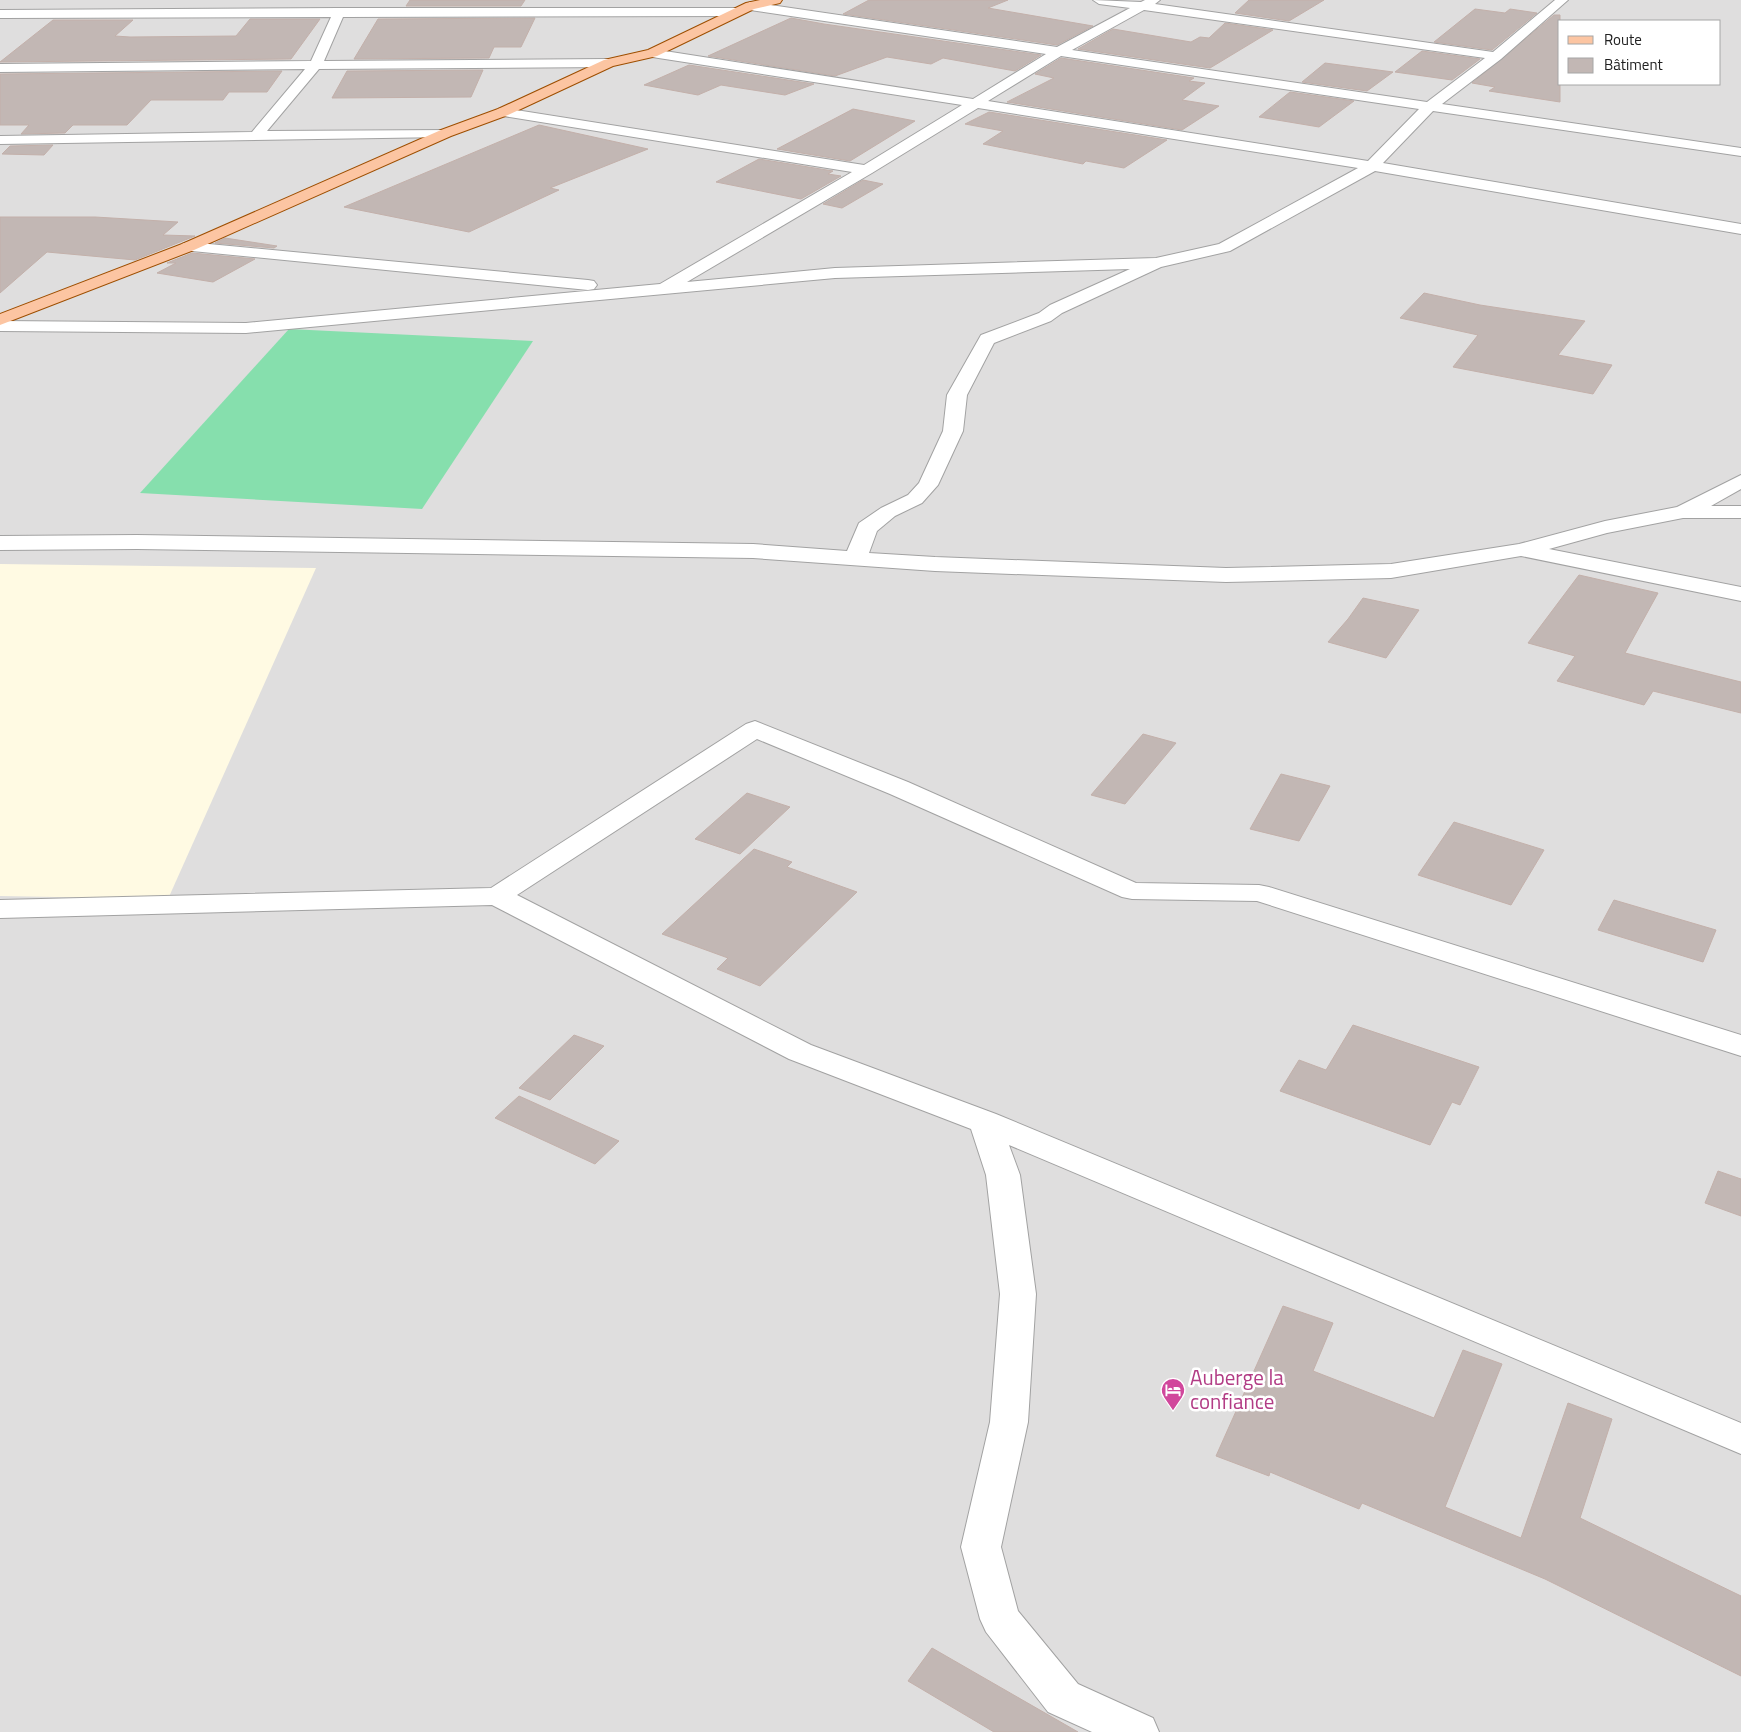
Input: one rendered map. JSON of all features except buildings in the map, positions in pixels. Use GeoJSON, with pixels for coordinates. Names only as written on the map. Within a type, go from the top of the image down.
{"type":"FeatureCollection","features":[{"type":"Feature","properties":{"kind":"main road"},"geometry":{"type":"LineString","coordinates":[[0,320],[188,247],[446,133],[502,112],[610,62],[652,54],[744,9],[776,0]]}},
{"type":"Feature","properties":{"kind":"street"},"geometry":{"type":"LineString","coordinates":[[1099,0],[1148,3],[1496,56]]}},
{"type":"Feature","properties":{"kind":"street"},"geometry":{"type":"LineString","coordinates":[[0,326],[246,328],[607,296],[663,288],[835,274],[1156,263],[1224,248],[1370,168],[1429,107],[1496,56],[1562,0]]}},
{"type":"Feature","properties":{"kind":"street"},"geometry":{"type":"LineString","coordinates":[[188,247],[599,286],[663,288],[867,170],[1058,52],[1148,3]]}},
{"type":"Feature","properties":{"kind":"street"},"geometry":{"type":"LineString","coordinates":[[0,14],[744,9],[1058,52],[1741,152]]}},
{"type":"Feature","properties":{"kind":"street"},"geometry":{"type":"LineString","coordinates":[[255,137],[316,65],[339,12]]}},
{"type":"Feature","properties":{"kind":"street"},"geometry":{"type":"LineString","coordinates":[[652,54],[1278,150],[1370,168],[1741,229]]}},
{"type":"Feature","properties":{"kind":"street"},"geometry":{"type":"LineString","coordinates":[[0,68],[610,62]]}},
{"type":"Feature","properties":{"kind":"street"},"geometry":{"type":"LineString","coordinates":[[502,112],[867,170]]}},
{"type":"Feature","properties":{"kind":"street"},"geometry":{"type":"LineString","coordinates":[[0,140],[446,133]]}},
{"type":"Feature","properties":{"kind":"street"},"geometry":{"type":"LineString","coordinates":[[852,558],[859,552],[867,528],[888,512],[915,499],[928,485],[952,431],[957,395],[987,339],[1045,317],[1056,309],[1156,263]]}},
{"type":"Feature","properties":{"kind":"street"},"geometry":{"type":"LineString","coordinates":[[1683,512],[1741,481]]}},
{"type":"Feature","properties":{"kind":"street"},"geometry":{"type":"LineString","coordinates":[[0,543],[137,542],[744,551],[935,564],[1226,575],[1391,571],[1520,550],[1604,527],[1683,512],[1741,512]]}},
{"type":"Feature","properties":{"kind":"street"},"geometry":{"type":"LineString","coordinates":[[1520,550],[1741,594]]}},
{"type":"Feature","properties":{"kind":"street"},"geometry":{"type":"LineString","coordinates":[[498,896],[755,729],[899,788],[1132,891],[1259,893],[1741,1046]]}},
{"type":"Feature","properties":{"kind":"street"},"geometry":{"type":"LineString","coordinates":[[0,909],[498,896],[800,1052],[985,1122],[1741,1439]]}},
{"type":"Feature","properties":{"kind":"street"},"geometry":{"type":"LineString","coordinates":[[985,1122],[1003,1176],[1018,1294],[1009,1422],[981,1548],[1000,1619],[1063,1698],[1138,1732]]}},
{"type":"Feature","properties":{"kind":"shaded area"},"geometry":{"type":"Polygon","coordinates":[[[0,0],[1741,0],[1741,1732],[0,1732],[0,0]]]}},
{"type":"Feature","properties":{"kind":"shaded area"},"geometry":{"type":"Polygon","coordinates":[[[0,564],[316,568],[168,899],[0,896],[0,564]]]}},
{"type":"Feature","properties":{"kind":"green space"},"geometry":{"type":"Polygon","coordinates":[[[289,329],[533,341],[422,509],[140,493],[289,329]]]}},
{"type":"Feature","properties":{"kind":"place","name":"Auberge la confiance"},"geometry":{"type":"Point","coordinates":[1173,1411]}}]}
